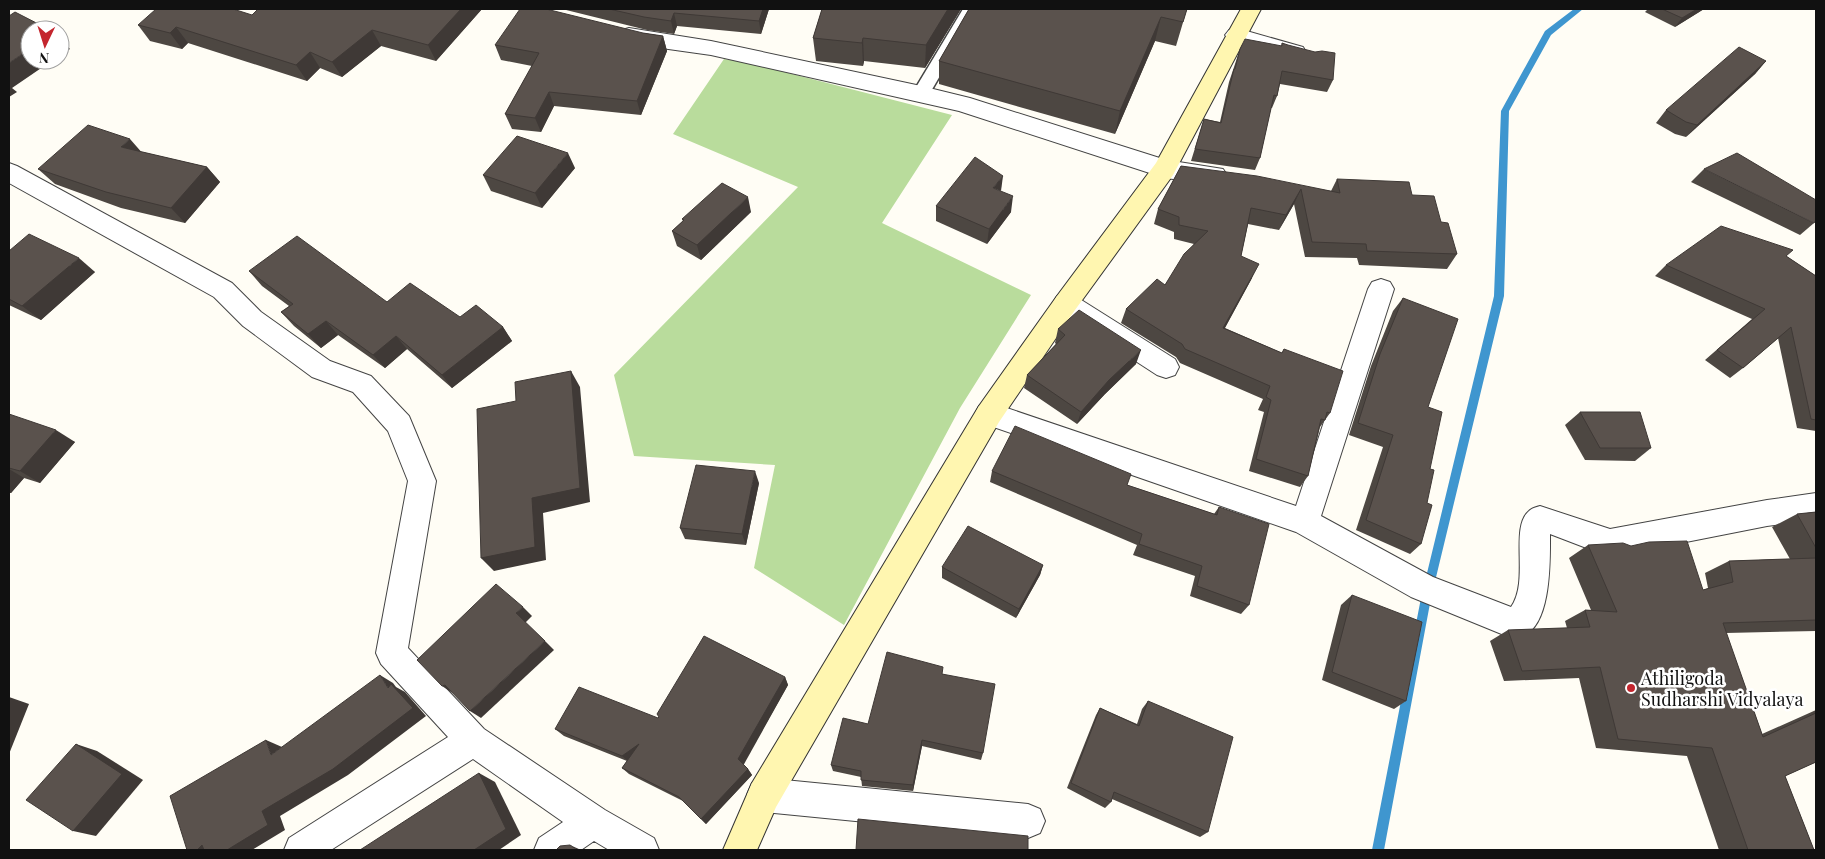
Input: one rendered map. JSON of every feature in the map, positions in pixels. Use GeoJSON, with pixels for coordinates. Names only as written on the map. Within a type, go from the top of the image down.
{"type":"FeatureCollection","features":[{"type":"Feature","properties":{"kind":"street"},"geometry":{"type":"LineString","coordinates":[[740,850],[764,795],[989,414],[1066,303],[1165,169],[1251,9]]}},
{"type":"Feature","properties":{"kind":"street"},"geometry":{"type":"LineString","coordinates":[[610,30],[646,39],[711,48],[921,94],[962,104],[1165,169],[1240,179]]}},
{"type":"Feature","properties":{"kind":"street"},"geometry":{"type":"LineString","coordinates":[[1236,35],[1310,56]]}},
{"type":"Feature","properties":{"kind":"street"},"geometry":{"type":"LineString","coordinates":[[9,172],[223,290],[252,319],[321,368],[362,384],[399,424],[422,481],[392,653],[473,740],[593,822],[642,850]]}},
{"type":"Feature","properties":{"kind":"street"},"geometry":{"type":"LineString","coordinates":[[1305,522],[1381,289]]}},
{"type":"Feature","properties":{"kind":"street"},"geometry":{"type":"LineString","coordinates":[[1066,303],[1166,367]]}},
{"type":"Feature","properties":{"kind":"street"},"geometry":{"type":"LineString","coordinates":[[989,414],[1305,522],[1422,587],[1504,620],[1518,623],[1526,615],[1533,598],[1535,526],[1540,519],[1610,542],[1767,513],[1816,506]]}},
{"type":"Feature","properties":{"kind":"street"},"geometry":{"type":"LineString","coordinates":[[301,850],[473,740]]}},
{"type":"Feature","properties":{"kind":"street"},"geometry":{"type":"LineString","coordinates":[[764,795],[1028,821]]}},
{"type":"Feature","properties":{"kind":"street"},"geometry":{"type":"LineString","coordinates":[[551,850],[593,822]]}},
{"type":"Feature","properties":{"kind":"lane"},"geometry":{"type":"LineString","coordinates":[[921,94],[971,9]]}},
{"type":"Feature","properties":{"kind":"green space"},"geometry":{"type":"Polygon","coordinates":[[[724,59],[749,63],[952,115],[882,223],[1031,295],[960,408],[844,625],[754,568],[775,465],[634,456],[614,375],[798,187],[673,134],[724,59]]]}},
{"type":"Feature","properties":{"kind":"building"},"geometry":{"type":"Polygon","coordinates":[[[156,9],[233,9],[252,15],[258,9],[461,9],[428,45],[372,30],[332,62],[310,52],[296,65],[176,27],[170,33],[138,25],[156,9]]]}},
{"type":"Feature","properties":{"kind":"building"},"geometry":{"type":"Polygon","coordinates":[[[520,9],[546,9],[643,33],[663,36],[637,101],[549,92],[535,118],[505,114],[539,53],[495,45],[520,9]]]}},
{"type":"Feature","properties":{"kind":"building"},"geometry":{"type":"Polygon","coordinates":[[[609,9],[763,9],[759,21],[674,13],[671,21],[609,9]]]}},
{"type":"Feature","properties":{"kind":"building"},"geometry":{"type":"Polygon","coordinates":[[[822,9],[948,9],[926,45],[863,38],[862,43],[813,38],[822,9]]]}},
{"type":"Feature","properties":{"kind":"building"},"geometry":{"type":"Polygon","coordinates":[[[969,9],[1187,9],[1183,22],[1161,17],[1120,111],[939,61],[969,9]]]}},
{"type":"Feature","properties":{"kind":"building"},"geometry":{"type":"Polygon","coordinates":[[[1662,9],[1697,9],[1682,18],[1662,9]]]}},
{"type":"Feature","properties":{"kind":"building"},"geometry":{"type":"Polygon","coordinates":[[[15,12],[31,20],[20,20],[20,56],[9,63],[9,16],[15,12]]]}},
{"type":"Feature","properties":{"kind":"building"},"geometry":{"type":"Polygon","coordinates":[[[1245,39],[1282,46],[1282,43],[1315,52],[1335,53],[1333,80],[1282,71],[1277,96],[1274,95],[1260,158],[1195,149],[1204,119],[1221,123],[1234,69],[1245,39]]]}},
{"type":"Feature","properties":{"kind":"building"},"geometry":{"type":"Polygon","coordinates":[[[1739,47],[1766,61],[1697,125],[1686,122],[1666,110],[1739,47]]]}},
{"type":"Feature","properties":{"kind":"building"},"geometry":{"type":"Polygon","coordinates":[[[88,125],[130,139],[121,147],[207,167],[171,208],[106,192],[38,169],[88,125]]]}},
{"type":"Feature","properties":{"kind":"building"},"geometry":{"type":"Polygon","coordinates":[[[517,136],[568,153],[535,193],[483,175],[517,136]]]}},
{"type":"Feature","properties":{"kind":"building"},"geometry":{"type":"Polygon","coordinates":[[[1737,153],[1816,200],[1816,220],[1814,223],[1704,169],[1737,153]]]}},
{"type":"Feature","properties":{"kind":"building"},"geometry":{"type":"Polygon","coordinates":[[[975,157],[1003,176],[993,188],[1013,196],[989,229],[936,206],[975,157]]]}},
{"type":"Feature","properties":{"kind":"building"},"geometry":{"type":"Polygon","coordinates":[[[1181,166],[1257,176],[1340,193],[1337,179],[1409,182],[1412,195],[1434,196],[1441,222],[1448,223],[1457,254],[1367,251],[1366,244],[1312,242],[1301,189],[1286,215],[1251,208],[1241,256],[1259,264],[1223,328],[1282,353],[1284,349],[1343,371],[1330,413],[1327,412],[1325,420],[1321,419],[1308,476],[1256,459],[1271,400],[1266,397],[1270,386],[1185,349],[1182,344],[1126,309],[1157,279],[1165,285],[1184,254],[1208,231],[1179,225],[1179,217],[1158,209],[1181,166]]]}},
{"type":"Feature","properties":{"kind":"building"},"geometry":{"type":"Polygon","coordinates":[[[722,183],[748,197],[697,245],[672,231],[684,220],[682,219],[722,183]]]}},
{"type":"Feature","properties":{"kind":"building"},"geometry":{"type":"Polygon","coordinates":[[[1721,226],[1793,250],[1786,256],[1816,276],[1816,420],[1811,419],[1791,327],[1743,368],[1717,350],[1765,309],[1666,265],[1721,226]]]}},
{"type":"Feature","properties":{"kind":"building"},"geometry":{"type":"Polygon","coordinates":[[[29,234],[79,258],[22,306],[9,299],[9,251],[29,234]]]}},
{"type":"Feature","properties":{"kind":"building"},"geometry":{"type":"Polygon","coordinates":[[[297,236],[387,302],[410,283],[460,317],[476,305],[503,327],[442,375],[396,336],[373,355],[326,321],[308,334],[281,312],[293,304],[249,271],[297,236]]]}},
{"type":"Feature","properties":{"kind":"building"},"geometry":{"type":"Polygon","coordinates":[[[1403,298],[1458,319],[1428,407],[1442,412],[1430,469],[1434,470],[1427,503],[1432,505],[1421,544],[1366,520],[1393,435],[1358,423],[1380,354],[1403,298]]]}},
{"type":"Feature","properties":{"kind":"building"},"geometry":{"type":"Polygon","coordinates":[[[1079,310],[1141,350],[1109,380],[1081,412],[1027,375],[1065,335],[1058,329],[1079,310]]]}},
{"type":"Feature","properties":{"kind":"building"},"geometry":{"type":"Polygon","coordinates":[[[571,371],[580,488],[532,498],[535,547],[481,558],[477,409],[516,401],[515,382],[571,371]]]}},
{"type":"Feature","properties":{"kind":"building"},"geometry":{"type":"Polygon","coordinates":[[[1580,412],[1640,412],[1651,448],[1600,448],[1580,412]]]}},
{"type":"Feature","properties":{"kind":"building"},"geometry":{"type":"Polygon","coordinates":[[[9,414],[56,430],[20,471],[9,468],[9,414]]]}},
{"type":"Feature","properties":{"kind":"building"},"geometry":{"type":"Polygon","coordinates":[[[1015,426],[1131,474],[1127,485],[1217,515],[1219,507],[1269,524],[1249,605],[1197,586],[1202,566],[1139,544],[1142,534],[992,471],[1015,426]]]}},
{"type":"Feature","properties":{"kind":"building"},"geometry":{"type":"Polygon","coordinates":[[[696,465],[755,471],[742,534],[680,528],[696,465]]]}},
{"type":"Feature","properties":{"kind":"building"},"geometry":{"type":"Polygon","coordinates":[[[1816,512],[1816,548],[1797,514],[1816,512]]]}},
{"type":"Feature","properties":{"kind":"building"},"geometry":{"type":"Polygon","coordinates":[[[968,526],[1043,565],[1019,609],[942,567],[968,526]]]}},
{"type":"Feature","properties":{"kind":"building"},"geometry":{"type":"Polygon","coordinates":[[[1687,541],[1703,590],[1733,582],[1729,561],[1816,558],[1816,620],[1723,623],[1763,737],[1816,713],[1816,762],[1785,776],[1814,850],[1748,850],[1712,748],[1618,739],[1600,667],[1522,671],[1508,630],[1590,627],[1585,610],[1617,612],[1588,545],[1623,543],[1631,546],[1649,542],[1687,541]]]}},
{"type":"Feature","properties":{"kind":"building"},"geometry":{"type":"Polygon","coordinates":[[[496,584],[523,607],[516,613],[545,641],[470,711],[417,660],[496,584]]]}},
{"type":"Feature","properties":{"kind":"building"},"geometry":{"type":"Polygon","coordinates":[[[1352,595],[1422,622],[1406,701],[1332,672],[1352,595]]]}},
{"type":"Feature","properties":{"kind":"building"},"geometry":{"type":"Polygon","coordinates":[[[704,636],[785,677],[738,759],[748,769],[701,819],[679,797],[622,768],[639,744],[622,756],[555,729],[579,687],[658,718],[657,714],[704,636]]]}},
{"type":"Feature","properties":{"kind":"building"},"geometry":{"type":"Polygon","coordinates":[[[887,652],[943,667],[942,674],[995,684],[983,753],[922,740],[913,785],[861,780],[861,771],[831,765],[843,718],[868,724],[887,652]]]}},
{"type":"Feature","properties":{"kind":"building"},"geometry":{"type":"Polygon","coordinates":[[[380,675],[388,688],[391,684],[413,708],[333,769],[262,811],[268,825],[227,850],[204,850],[202,845],[197,850],[187,850],[170,796],[266,740],[271,755],[380,675]]]}},
{"type":"Feature","properties":{"kind":"building"},"geometry":{"type":"Polygon","coordinates":[[[1148,701],[1233,737],[1208,832],[1114,792],[1111,802],[1071,783],[1100,708],[1139,726],[1148,701]]]}},
{"type":"Feature","properties":{"kind":"building"},"geometry":{"type":"Polygon","coordinates":[[[76,744],[122,774],[73,831],[26,800],[76,744]]]}},
{"type":"Feature","properties":{"kind":"building"},"geometry":{"type":"Polygon","coordinates":[[[479,773],[506,829],[474,850],[360,850],[479,773]]]}},
{"type":"Feature","properties":{"kind":"building"},"geometry":{"type":"Polygon","coordinates":[[[858,819],[1028,836],[1028,850],[856,850],[858,819]]]}},
{"type":"Feature","properties":{"kind":"building"},"geometry":{"type":"Polygon","coordinates":[[[570,845],[577,850],[556,850],[560,846],[570,845]]]}},
{"type":"Feature","properties":{"kind":"waterway"},"geometry":{"type":"LineString","coordinates":[[1378,850],[1426,598],[1499,296],[1505,111],[1548,33],[1579,9]]}},
{"type":"Feature","properties":{"kind":"place","name":"Athiligoda Sudharshi Vidyalaya"},"geometry":{"type":"Point","coordinates":[1631,688]}}]}
